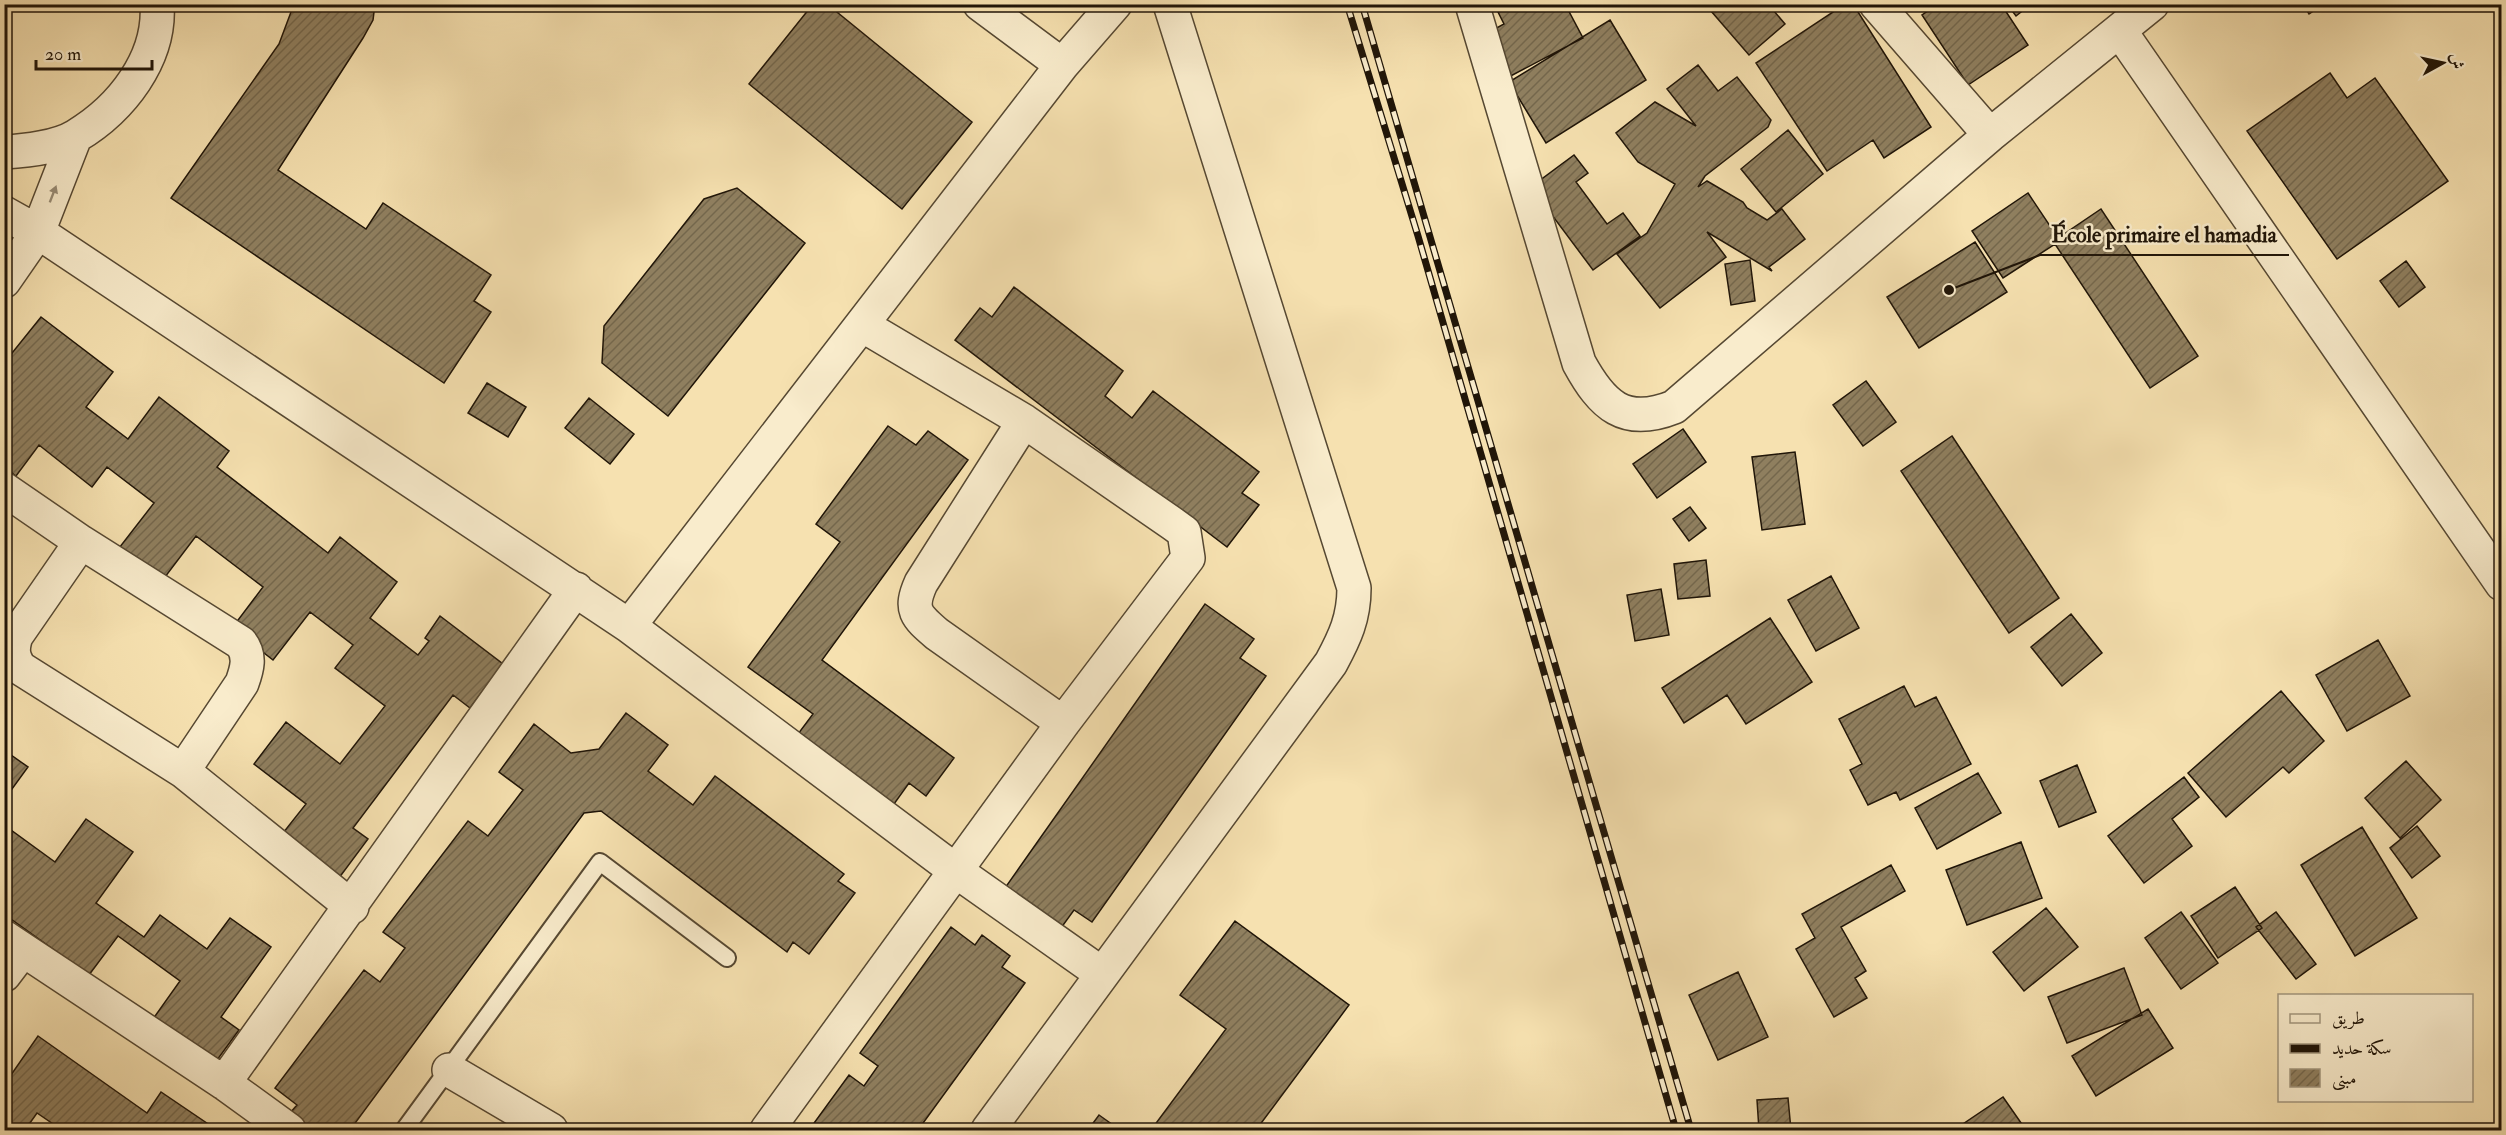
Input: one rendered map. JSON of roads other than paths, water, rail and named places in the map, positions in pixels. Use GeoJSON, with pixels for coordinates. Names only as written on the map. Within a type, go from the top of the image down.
{"type":"FeatureCollection","features":[{"type":"Feature","properties":{"kind":"street"},"geometry":{"type":"LineString","coordinates":[[4,152],[27,151],[75,137],[116,108],[144,66],[158,18],[158,4]]}},
{"type":"Feature","properties":{"kind":"street"},"geometry":{"type":"LineString","coordinates":[[980,4],[1062,65]]}},
{"type":"Feature","properties":{"kind":"street"},"geometry":{"type":"LineString","coordinates":[[629,626],[1062,65],[1115,4]]}},
{"type":"Feature","properties":{"kind":"street"},"geometry":{"type":"LineString","coordinates":[[988,1131],[1331,663],[1346,634],[1354,610],[1354,588],[1170,4]]}},
{"type":"Feature","properties":{"kind":"street"},"geometry":{"type":"LineString","coordinates":[[1472,4],[1579,363],[1592,386],[1607,403],[1626,413],[1650,415],[1674,407],[1990,135],[2152,4]]}},
{"type":"Feature","properties":{"kind":"street"},"geometry":{"type":"LineString","coordinates":[[1876,4],[1990,135]]}},
{"type":"Feature","properties":{"kind":"street"},"geometry":{"type":"LineString","coordinates":[[2120,31],[2502,584]]}},
{"type":"Feature","properties":{"kind":"street"},"geometry":{"type":"LineString","coordinates":[[4,281],[38,232],[75,137]]}},
{"type":"Feature","properties":{"kind":"street"},"geometry":{"type":"LineString","coordinates":[[4,213],[38,232],[576,589],[629,626],[956,871],[1102,974]]}},
{"type":"Feature","properties":{"kind":"street"},"geometry":{"type":"LineString","coordinates":[[767,1131],[1063,723],[1188,558],[1188,544],[1184,532],[1024,421],[862,324]]}},
{"type":"Feature","properties":{"kind":"street"},"geometry":{"type":"LineString","coordinates":[[1024,421],[921,583],[915,597],[915,608],[919,619],[938,634],[1063,723]]}},
{"type":"Feature","properties":{"kind":"street"},"geometry":{"type":"LineString","coordinates":[[4,489],[81,542],[241,643],[246,649],[247,670],[242,683],[183,771]]}},
{"type":"Feature","properties":{"kind":"street"},"geometry":{"type":"LineString","coordinates":[[81,542],[16,636],[12,649],[20,668],[183,771],[352,907]]}},
{"type":"Feature","properties":{"kind":"street"},"geometry":{"type":"LineString","coordinates":[[224,1083],[352,907],[576,589]]}},
{"type":"Feature","properties":{"kind":"street"},"geometry":{"type":"LineString","coordinates":[[11,954],[224,1083],[289,1131]]}},
{"type":"Feature","properties":{"kind":"street"},"geometry":{"type":"LineString","coordinates":[[449,1070],[551,1131]]}},
{"type":"Feature","properties":{"kind":"lane"},"geometry":{"type":"LineString","coordinates":[[404,1131],[600,862],[727,958]]}},
{"type":"Feature","properties":{"kind":"railway"},"geometry":{"type":"LineString","coordinates":[[1347,4],[1418,236],[1676,1130]]}},
{"type":"Feature","properties":{"kind":"railway"},"geometry":{"type":"LineString","coordinates":[[1362,4],[1691,1130]]}},
{"type":"Feature","properties":{"kind":"place","name":"École primaire el hamadia"},"geometry":{"type":"Point","coordinates":[1949,290]}}]}
